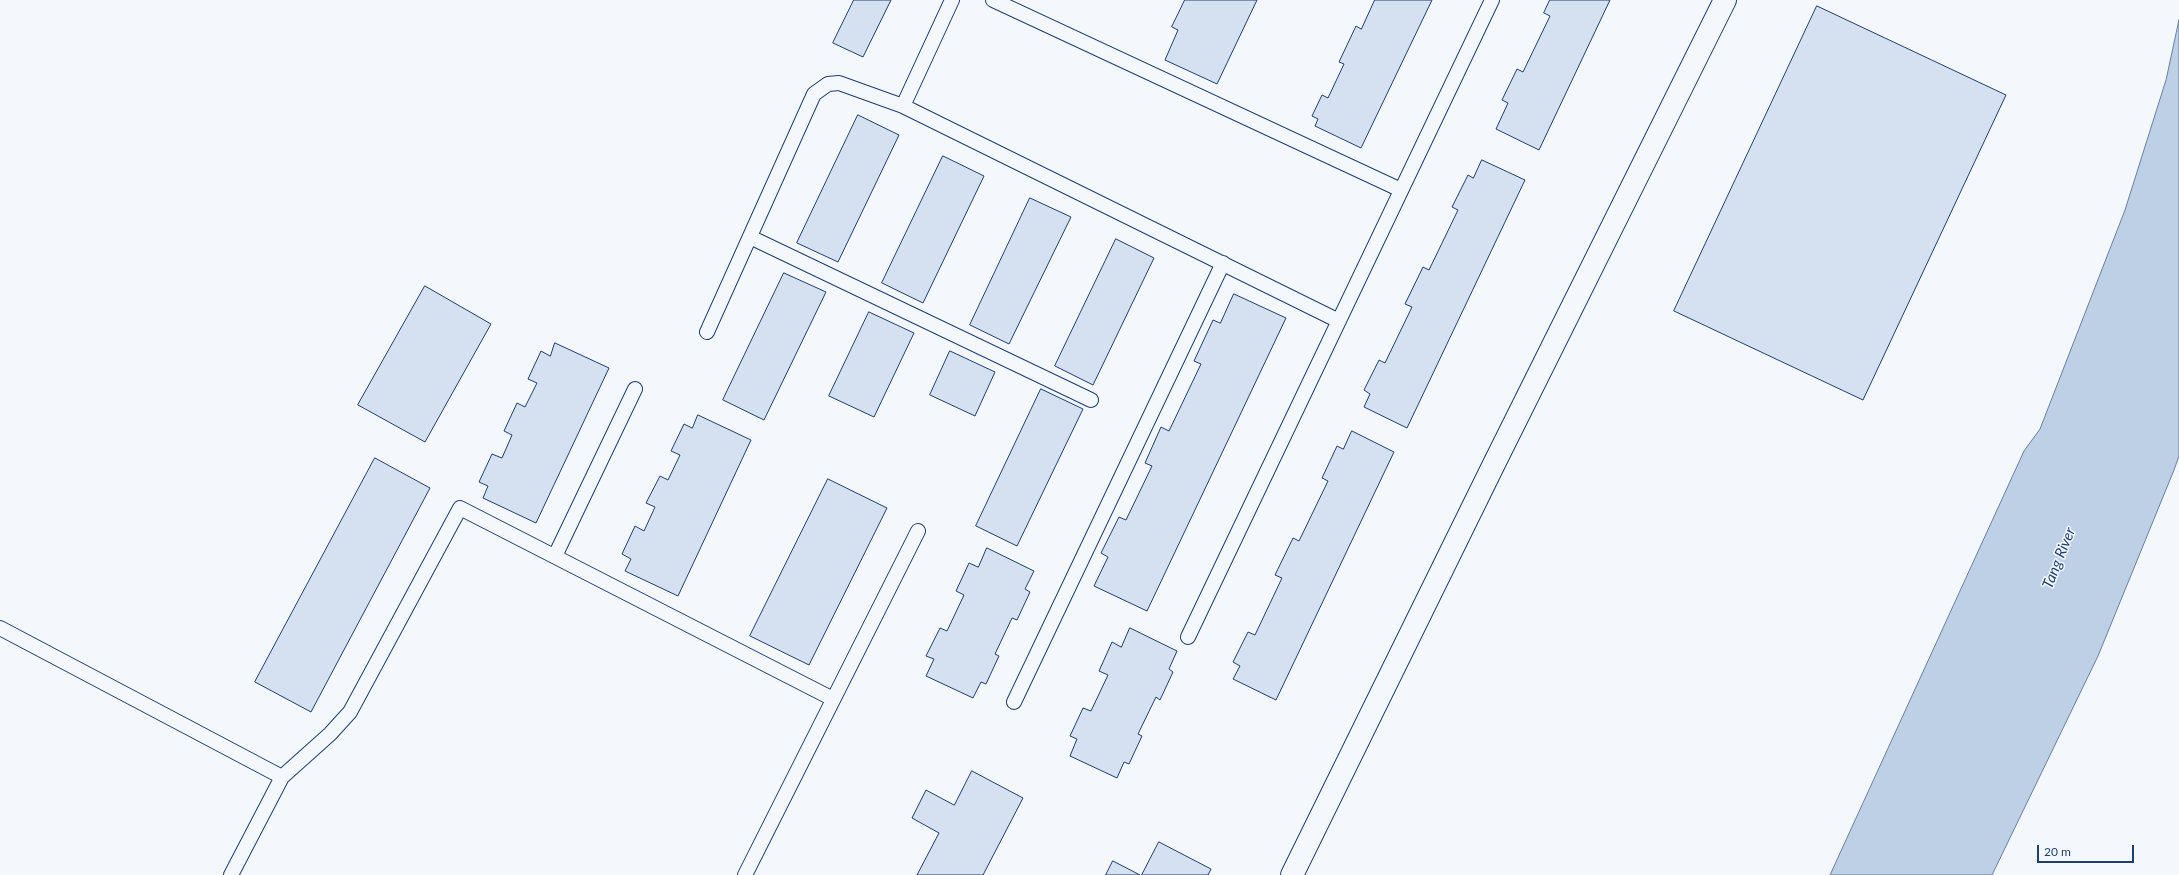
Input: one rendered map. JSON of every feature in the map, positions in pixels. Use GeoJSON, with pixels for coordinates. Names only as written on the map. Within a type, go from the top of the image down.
{"type":"FeatureCollection","features":[{"type":"Feature","properties":{"kind":"street"},"geometry":{"type":"LineString","coordinates":[[1292,875],[1488,476],[1725,0]]}},
{"type":"Feature","properties":{"kind":"lane"},"geometry":{"type":"LineString","coordinates":[[903,106],[952,0]]}},
{"type":"Feature","properties":{"kind":"lane"},"geometry":{"type":"LineString","coordinates":[[993,0],[1401,190]]}},
{"type":"Feature","properties":{"kind":"lane"},"geometry":{"type":"LineString","coordinates":[[1188,637],[1492,0]]}},
{"type":"Feature","properties":{"kind":"lane"},"geometry":{"type":"LineString","coordinates":[[708,332],[814,94],[828,84],[839,83],[903,106],[1339,321]]}},
{"type":"Feature","properties":{"kind":"lane"},"geometry":{"type":"LineString","coordinates":[[750,237],[1091,400]]}},
{"type":"Feature","properties":{"kind":"lane"},"geometry":{"type":"LineString","coordinates":[[1014,702],[1222,263]]}},
{"type":"Feature","properties":{"kind":"lane"},"geometry":{"type":"LineString","coordinates":[[555,556],[635,389]]}},
{"type":"Feature","properties":{"kind":"lane"},"geometry":{"type":"LineString","coordinates":[[230,875],[282,777],[330,734],[350,712],[460,508],[834,699]]}},
{"type":"Feature","properties":{"kind":"lane"},"geometry":{"type":"LineString","coordinates":[[745,875],[918,531]]}},
{"type":"Feature","properties":{"kind":"lane"},"geometry":{"type":"LineString","coordinates":[[0,628],[282,777]]}},
{"type":"Feature","properties":{"kind":"water","name":"Tang River"},"geometry":{"type":"Polygon","coordinates":[[[2179,20],[2179,456],[2174,470],[2098,656],[1992,875],[1830,875],[2024,451],[2040,429],[2125,210],[2166,80],[2179,20]]]}},
{"type":"Feature","properties":{"kind":"building"},"geometry":{"type":"Polygon","coordinates":[[[854,0],[891,0],[863,57],[833,43],[854,0]]]}},
{"type":"Feature","properties":{"kind":"building"},"geometry":{"type":"Polygon","coordinates":[[[1185,0],[1257,0],[1217,84],[1165,60],[1178,30],[1172,27],[1185,0]]]}},
{"type":"Feature","properties":{"kind":"building"},"geometry":{"type":"Polygon","coordinates":[[[1375,0],[1432,0],[1361,148],[1315,126],[1318,119],[1312,116],[1322,95],[1328,98],[1344,64],[1339,62],[1356,26],[1361,29],[1375,0]]]}},
{"type":"Feature","properties":{"kind":"building"},"geometry":{"type":"Polygon","coordinates":[[[1550,0],[1610,0],[1539,150],[1496,129],[1508,103],[1502,100],[1517,69],[1523,72],[1550,16],[1544,13],[1550,0]]]}},
{"type":"Feature","properties":{"kind":"building"},"geometry":{"type":"Polygon","coordinates":[[[1817,6],[2006,95],[1863,400],[1674,311],[1817,6]]]}},
{"type":"Feature","properties":{"kind":"building"},"geometry":{"type":"Polygon","coordinates":[[[858,115],[899,135],[838,262],[797,243],[858,115]]]}},
{"type":"Feature","properties":{"kind":"building"},"geometry":{"type":"Polygon","coordinates":[[[943,156],[984,176],[923,303],[882,283],[943,156]]]}},
{"type":"Feature","properties":{"kind":"building"},"geometry":{"type":"Polygon","coordinates":[[[1482,160],[1525,180],[1407,428],[1364,407],[1370,394],[1364,390],[1379,360],[1385,363],[1412,307],[1405,304],[1423,267],[1429,270],[1458,210],[1452,207],[1468,175],[1473,178],[1482,160]]]}},
{"type":"Feature","properties":{"kind":"building"},"geometry":{"type":"Polygon","coordinates":[[[1030,198],[1071,217],[1009,344],[970,325],[1030,198]]]}},
{"type":"Feature","properties":{"kind":"building"},"geometry":{"type":"Polygon","coordinates":[[[1116,239],[1154,258],[1093,385],[1055,366],[1116,239]]]}},
{"type":"Feature","properties":{"kind":"building"},"geometry":{"type":"Polygon","coordinates":[[[784,273],[826,292],[764,420],[723,400],[784,273]]]}},
{"type":"Feature","properties":{"kind":"building"},"geometry":{"type":"Polygon","coordinates":[[[425,286],[491,324],[425,442],[358,405],[425,286]]]}},
{"type":"Feature","properties":{"kind":"building"},"geometry":{"type":"Polygon","coordinates":[[[1234,294],[1286,318],[1147,611],[1094,586],[1108,557],[1101,553],[1119,517],[1126,520],[1152,466],[1145,463],[1161,427],[1169,431],[1201,364],[1194,361],[1213,320],[1220,323],[1234,294]]]}},
{"type":"Feature","properties":{"kind":"building"},"geometry":{"type":"Polygon","coordinates":[[[869,312],[914,333],[874,417],[829,396],[869,312]]]}},
{"type":"Feature","properties":{"kind":"building"},"geometry":{"type":"Polygon","coordinates":[[[555,343],[609,368],[536,523],[483,498],[488,486],[479,482],[492,454],[502,458],[512,435],[504,431],[517,403],[525,407],[537,383],[528,379],[541,351],[550,356],[555,343]]]}},
{"type":"Feature","properties":{"kind":"building"},"geometry":{"type":"Polygon","coordinates":[[[950,351],[995,372],[975,416],[930,395],[950,351]]]}},
{"type":"Feature","properties":{"kind":"building"},"geometry":{"type":"Polygon","coordinates":[[[1041,389],[1083,409],[1017,546],[976,526],[1041,389]]]}},
{"type":"Feature","properties":{"kind":"building"},"geometry":{"type":"Polygon","coordinates":[[[698,415],[751,440],[678,596],[625,571],[631,559],[622,554],[635,526],[644,531],[655,507],[646,503],[660,476],[668,480],[680,455],[671,451],[684,424],[692,428],[698,415]]]}},
{"type":"Feature","properties":{"kind":"building"},"geometry":{"type":"Polygon","coordinates":[[[1352,431],[1394,452],[1276,700],[1233,679],[1240,666],[1233,662],[1248,632],[1255,635],[1282,578],[1275,575],[1293,538],[1299,541],[1328,481],[1322,478],[1337,446],[1343,449],[1352,431]]]}},
{"type":"Feature","properties":{"kind":"building"},"geometry":{"type":"Polygon","coordinates":[[[375,458],[430,488],[311,712],[255,682],[375,458]]]}},
{"type":"Feature","properties":{"kind":"building"},"geometry":{"type":"Polygon","coordinates":[[[828,479],[887,508],[809,665],[750,636],[828,479]]]}},
{"type":"Feature","properties":{"kind":"building"},"geometry":{"type":"Polygon","coordinates":[[[987,548],[1034,571],[1025,589],[1030,592],[1017,620],[1012,618],[995,654],[999,656],[986,684],[981,682],[973,698],[926,676],[934,659],[926,656],[940,628],[947,631],[964,595],[956,591],[969,563],[978,567],[987,548]]]}},
{"type":"Feature","properties":{"kind":"building"},"geometry":{"type":"Polygon","coordinates":[[[1130,628],[1177,651],[1169,669],[1173,672],[1160,700],[1156,697],[1138,734],[1142,736],[1129,764],[1124,762],[1117,778],[1070,756],[1077,739],[1070,736],[1083,708],[1091,711],[1108,675],[1099,671],[1112,642],[1121,647],[1130,628]]]}},
{"type":"Feature","properties":{"kind":"building"},"geometry":{"type":"Polygon","coordinates":[[[972,771],[1023,798],[983,875],[917,875],[939,833],[912,818],[926,790],[954,805],[972,771]]]}},
{"type":"Feature","properties":{"kind":"building"},"geometry":{"type":"Polygon","coordinates":[[[1159,842],[1211,869],[1208,875],[1142,875],[1159,842]]]}},
{"type":"Feature","properties":{"kind":"building"},"geometry":{"type":"Polygon","coordinates":[[[1113,861],[1140,875],[1106,875],[1113,861]]]}}]}
